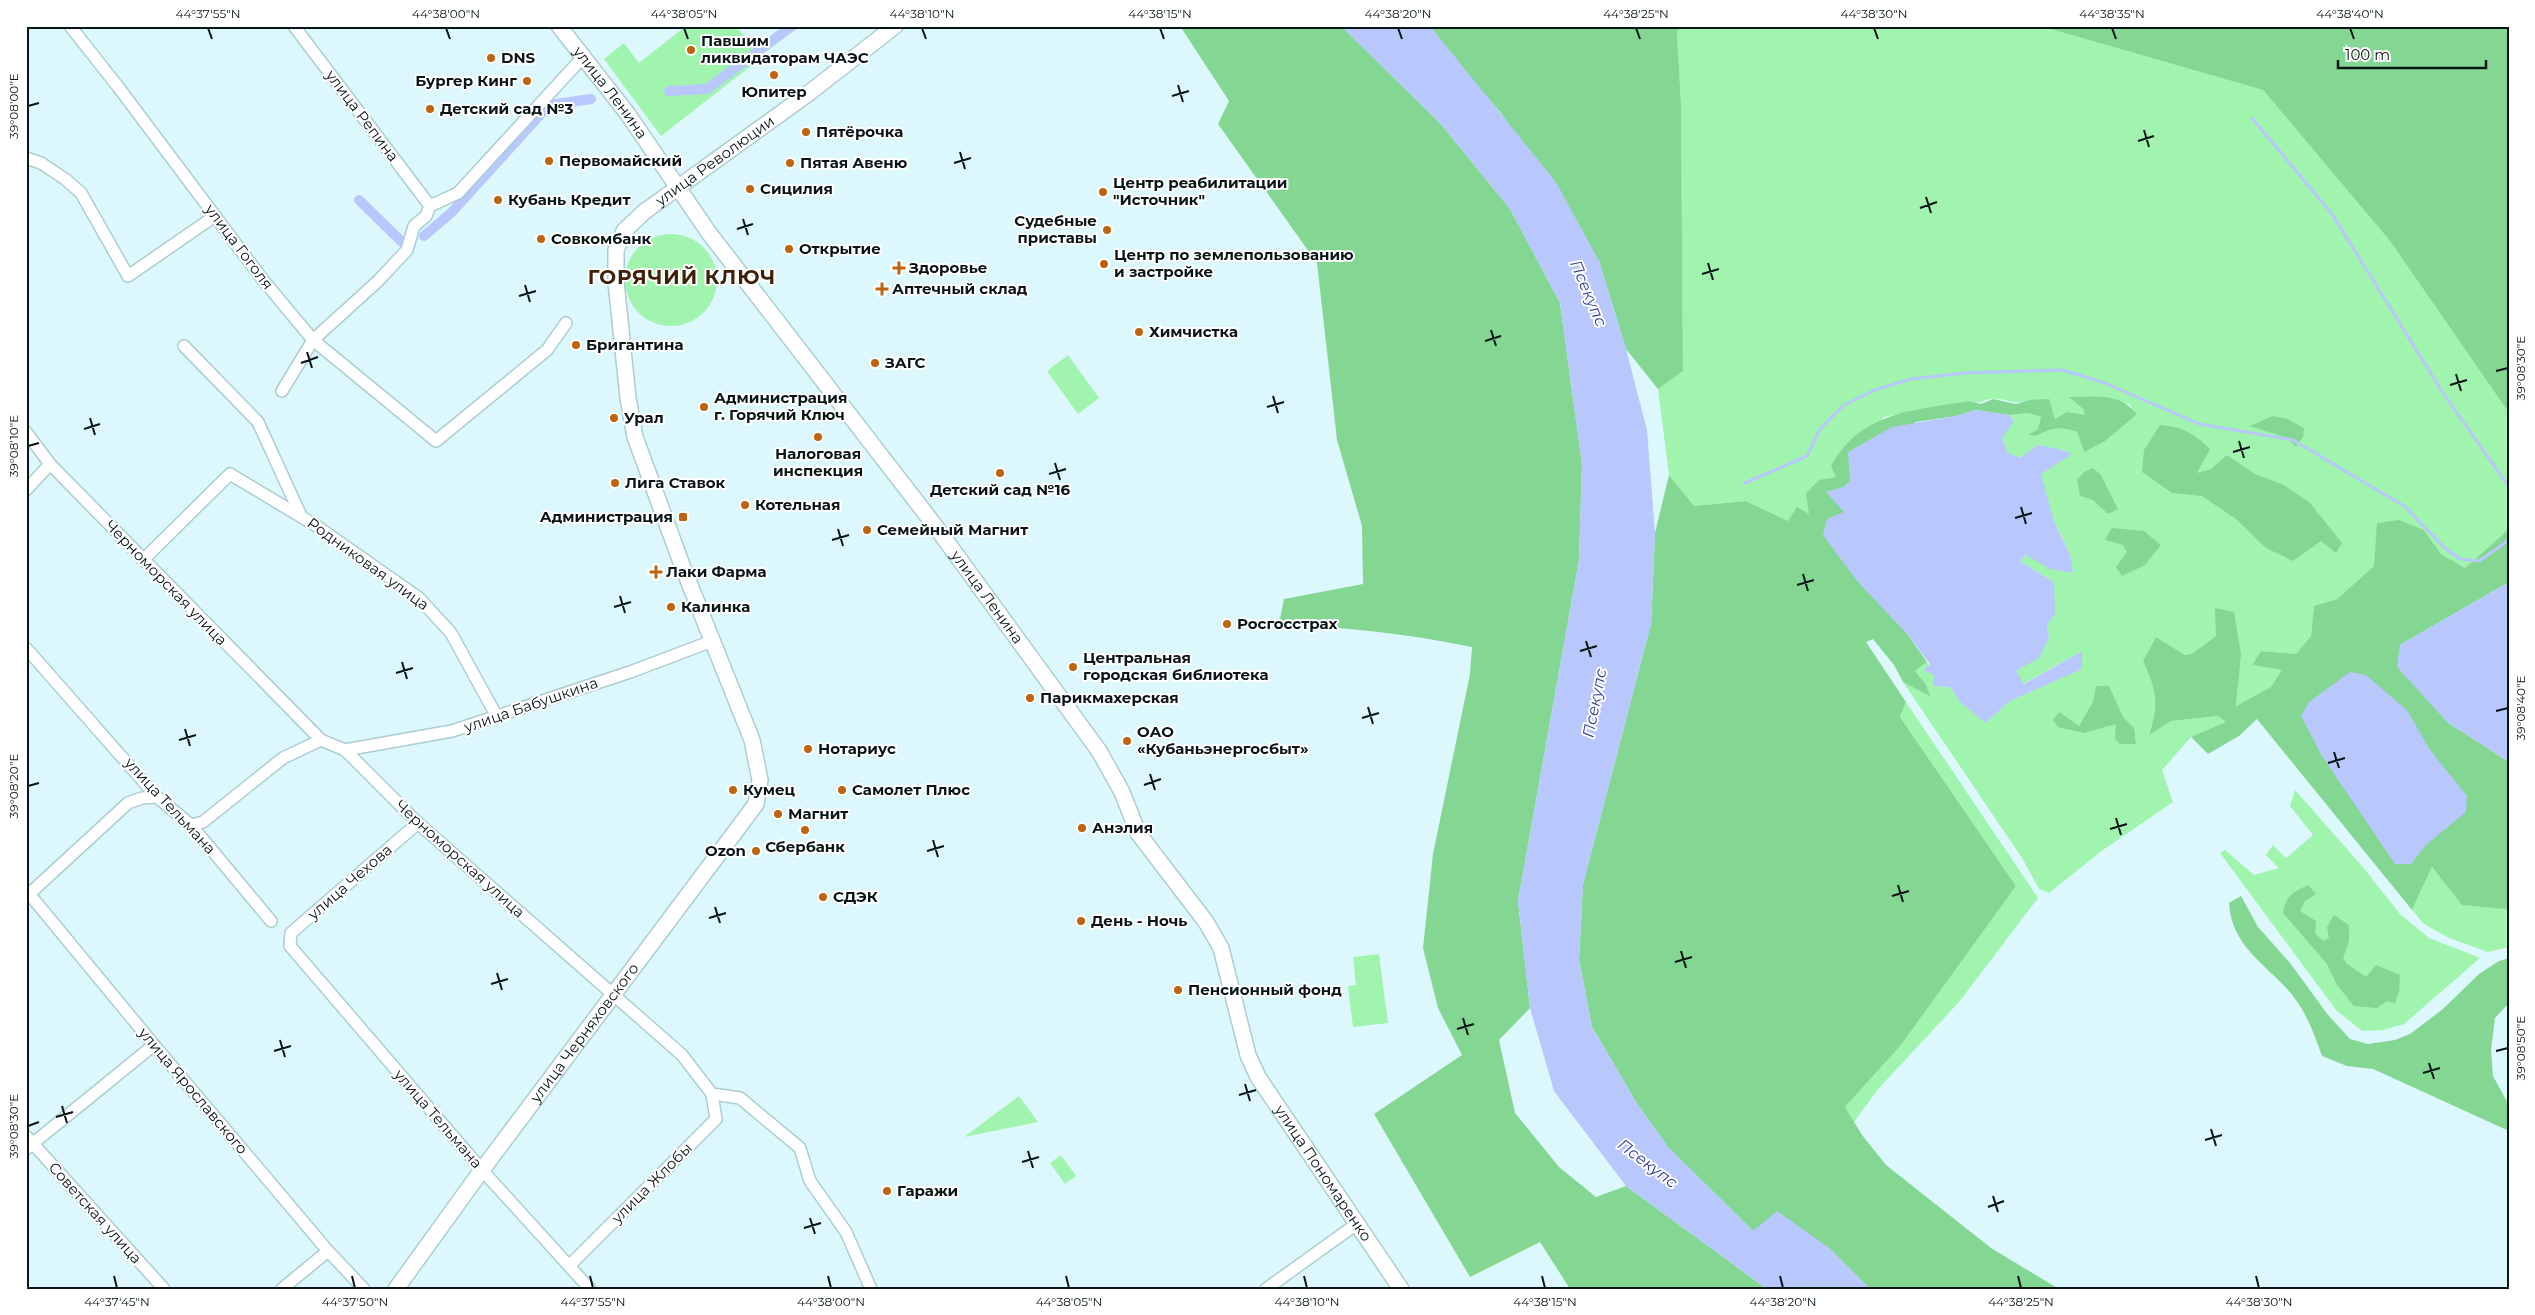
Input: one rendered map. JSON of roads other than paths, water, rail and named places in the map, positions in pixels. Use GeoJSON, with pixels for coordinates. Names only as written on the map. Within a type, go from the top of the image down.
{"type":"FeatureCollection","features":[{"type":"Feature","properties":{"kind":"street","name":"улица Гоголя"},"geometry":{"type":"LineString","coordinates":[[70,26],[120,88],[263,280],[314,340],[436,441],[547,350],[566,322]]}},
{"type":"Feature","properties":{"kind":"street","name":"улица Репина"},"geometry":{"type":"LineString","coordinates":[[294,26],[430,206]]}},
{"type":"Feature","properties":{"kind":"street","name":"улица Ленина"},"geometry":{"type":"LineString","coordinates":[[559,26],[627,113],[677,188],[776,322],[936,527],[1099,751],[1122,792],[1138,833],[1206,922],[1221,948],[1248,1055]]}},
{"type":"Feature","properties":{"kind":"street","name":"улица Революции"},"geometry":{"type":"LineString","coordinates":[[712,641],[635,436],[628,398],[616,282],[616,250],[624,231],[644,212],[809,93],[895,26]]}},
{"type":"Feature","properties":{"kind":"street"},"geometry":{"type":"LineString","coordinates":[[282,391],[314,340],[407,250],[414,226],[426,216],[430,206],[458,193],[583,57]]}},
{"type":"Feature","properties":{"kind":"street"},"geometry":{"type":"LineString","coordinates":[[26,158],[41,163],[65,179],[81,193],[128,276],[215,216]]}},
{"type":"Feature","properties":{"kind":"street","name":"Родниковая улица"},"geometry":{"type":"LineString","coordinates":[[184,346],[258,422],[301,516]]}},
{"type":"Feature","properties":{"kind":"street","name":"Черноморская улица"},"geometry":{"type":"LineString","coordinates":[[26,432],[50,464],[142,560],[321,740],[345,750],[418,823],[613,997],[682,1055],[712,1094]]}},
{"type":"Feature","properties":{"kind":"street"},"geometry":{"type":"LineString","coordinates":[[26,490],[50,464]]}},
{"type":"Feature","properties":{"kind":"street","name":"Родниковая улица"},"geometry":{"type":"LineString","coordinates":[[142,560],[230,474],[301,516],[420,598],[451,633],[496,716]]}},
{"type":"Feature","properties":{"kind":"street","name":"улица Бабушкина"},"geometry":{"type":"LineString","coordinates":[[345,750],[452,731],[633,670],[712,641]]}},
{"type":"Feature","properties":{"kind":"street","name":"улица Черняховского"},"geometry":{"type":"LineString","coordinates":[[396,1289],[482,1170],[756,804],[760,792],[759,773],[752,740],[712,641]]}},
{"type":"Feature","properties":{"kind":"street","name":"улица Тельмана"},"geometry":{"type":"LineString","coordinates":[[26,648],[157,797],[191,825],[271,921]]}},
{"type":"Feature","properties":{"kind":"street"},"geometry":{"type":"LineString","coordinates":[[191,825],[204,822],[283,758],[321,740]]}},
{"type":"Feature","properties":{"kind":"street"},"geometry":{"type":"LineString","coordinates":[[28,894],[128,803],[142,798],[157,797]]}},
{"type":"Feature","properties":{"kind":"street","name":"улица Чехова"},"geometry":{"type":"LineString","coordinates":[[290,946],[291,933],[418,823]]}},
{"type":"Feature","properties":{"kind":"street","name":"улица Ярославского"},"geometry":{"type":"LineString","coordinates":[[28,894],[328,1251],[364,1289]]}},
{"type":"Feature","properties":{"kind":"street","name":"улица Тельмана"},"geometry":{"type":"LineString","coordinates":[[290,946],[482,1170],[590,1289]]}},
{"type":"Feature","properties":{"kind":"street"},"geometry":{"type":"LineString","coordinates":[[29,1143],[154,1045]]}},
{"type":"Feature","properties":{"kind":"street","name":"улица Пономаренко"},"geometry":{"type":"LineString","coordinates":[[1248,1055],[1258,1077],[1401,1289]]}},
{"type":"Feature","properties":{"kind":"street"},"geometry":{"type":"LineString","coordinates":[[712,1094],[740,1098],[800,1148],[810,1181],[846,1232],[871,1289]]}},
{"type":"Feature","properties":{"kind":"street","name":"улица Жлобы"},"geometry":{"type":"LineString","coordinates":[[570,1265],[716,1120],[712,1094]]}},
{"type":"Feature","properties":{"kind":"street","name":"Советская улица"},"geometry":{"type":"LineString","coordinates":[[29,1143],[164,1289]]}},
{"type":"Feature","properties":{"kind":"street"},"geometry":{"type":"LineString","coordinates":[[1273,1286],[1358,1223]]}},
{"type":"Feature","properties":{"kind":"street"},"geometry":{"type":"LineString","coordinates":[[282,1289],[328,1251]]}},
{"type":"Feature","properties":{"kind":"water","name":"Псекупс"},"geometry":{"type":"Polygon","coordinates":[[[1341,26],[1430,26],[1556,182],[1599,261],[1626,349],[1647,430],[1655,533],[1651,624],[1583,884],[1579,960],[1592,1027],[1636,1102],[1668,1147],[1753,1231],[1777,1211],[1828,1247],[1870,1289],[1767,1289],[1626,1186],[1554,1091],[1530,1008],[1518,901],[1579,560],[1582,464],[1560,303],[1510,209],[1440,123],[1341,26]]]}},
{"type":"Feature","properties":{"kind":"water"},"geometry":{"type":"Polygon","coordinates":[[[1976,410],[2009,415],[2014,421],[2002,438],[2008,453],[2020,458],[2038,445],[2060,449],[2072,454],[2041,474],[2054,522],[2070,554],[2073,573],[2050,569],[2026,555],[2020,561],[2054,582],[2055,614],[2047,625],[2049,638],[2039,658],[2016,671],[2024,684],[2082,651],[2082,669],[2010,701],[1985,723],[1960,702],[1950,687],[1933,686],[1934,675],[1923,670],[1930,664],[1908,635],[1857,581],[1823,535],[1827,519],[1844,512],[1826,492],[1844,487],[1850,481],[1848,452],[1892,427],[1956,416],[1976,410]]]}},
{"type":"Feature","properties":{"kind":"water"},"geometry":{"type":"Polygon","coordinates":[[[2509,582],[2509,762],[2447,722],[2397,667],[2400,645],[2509,582]]]}},
{"type":"Feature","properties":{"kind":"water"},"geometry":{"type":"Polygon","coordinates":[[[2350,672],[2366,675],[2407,710],[2430,750],[2467,796],[2466,812],[2426,845],[2411,864],[2395,864],[2322,756],[2301,716],[2309,702],[2350,672]]]}},
{"type":"Feature","properties":{"kind":"waterway"},"geometry":{"type":"LineString","coordinates":[[669,91],[707,89],[792,26]]}},
{"type":"Feature","properties":{"kind":"waterway"},"geometry":{"type":"LineString","coordinates":[[424,236],[452,212],[549,105],[591,99]]}},
{"type":"Feature","properties":{"kind":"waterway"},"geometry":{"type":"LineString","coordinates":[[2252,118],[2332,214],[2443,393],[2509,487]]}},
{"type":"Feature","properties":{"kind":"waterway"},"geometry":{"type":"LineString","coordinates":[[359,200],[402,242]]}},
{"type":"Feature","properties":{"kind":"waterway"},"geometry":{"type":"LineString","coordinates":[[1745,483],[1807,456],[1820,429],[1844,405],[1875,390],[1911,379],[1965,373],[2062,370],[2105,383],[2199,424],[2293,440],[2404,506],[2445,548],[2460,559],[2479,561],[2509,540]]}},
{"type":"Feature","properties":{"kind":"place","name":"Павшим ликвидаторам ЧАЭС"},"geometry":{"type":"Point","coordinates":[691,50]}},
{"type":"Feature","properties":{"kind":"place","name":"DNS"},"geometry":{"type":"Point","coordinates":[491,58]}},
{"type":"Feature","properties":{"kind":"place","name":"Юпитер"},"geometry":{"type":"Point","coordinates":[774,75]}},
{"type":"Feature","properties":{"kind":"place","name":"Бургер Кинг"},"geometry":{"type":"Point","coordinates":[527,81]}},
{"type":"Feature","properties":{"kind":"place","name":"Детский сад №3"},"geometry":{"type":"Point","coordinates":[430,109]}},
{"type":"Feature","properties":{"kind":"place","name":"Пятёрочка"},"geometry":{"type":"Point","coordinates":[806,132]}},
{"type":"Feature","properties":{"kind":"place","name":"Первомайский"},"geometry":{"type":"Point","coordinates":[549,161]}},
{"type":"Feature","properties":{"kind":"place","name":"Пятая Авеню"},"geometry":{"type":"Point","coordinates":[790,163]}},
{"type":"Feature","properties":{"kind":"place","name":"Сицилия"},"geometry":{"type":"Point","coordinates":[750,189]}},
{"type":"Feature","properties":{"kind":"place","name":"Центр реабилитации \"Источник\""},"geometry":{"type":"Point","coordinates":[1103,192]}},
{"type":"Feature","properties":{"kind":"place","name":"Кубань Кредит"},"geometry":{"type":"Point","coordinates":[498,200]}},
{"type":"Feature","properties":{"kind":"place","name":"Судебные приставы"},"geometry":{"type":"Point","coordinates":[1107,230]}},
{"type":"Feature","properties":{"kind":"place","name":"Совкомбанк"},"geometry":{"type":"Point","coordinates":[541,239]}},
{"type":"Feature","properties":{"kind":"place","name":"Открытие"},"geometry":{"type":"Point","coordinates":[789,249]}},
{"type":"Feature","properties":{"kind":"place","name":"Центр по землепользованию и застройке"},"geometry":{"type":"Point","coordinates":[1104,264]}},
{"type":"Feature","properties":{"kind":"place","name":"Здоровье"},"geometry":{"type":"Point","coordinates":[899,268]}},
{"type":"Feature","properties":{"kind":"place","name":"Аптечный склад"},"geometry":{"type":"Point","coordinates":[882,289]}},
{"type":"Feature","properties":{"kind":"place","name":"Химчистка"},"geometry":{"type":"Point","coordinates":[1139,332]}},
{"type":"Feature","properties":{"kind":"place","name":"Бригантина"},"geometry":{"type":"Point","coordinates":[576,345]}},
{"type":"Feature","properties":{"kind":"place","name":"ЗАГС"},"geometry":{"type":"Point","coordinates":[875,363]}},
{"type":"Feature","properties":{"kind":"place","name":"Администрация г. Горячий Ключ"},"geometry":{"type":"Point","coordinates":[704,407]}},
{"type":"Feature","properties":{"kind":"place","name":"Урал"},"geometry":{"type":"Point","coordinates":[614,418]}},
{"type":"Feature","properties":{"kind":"place","name":"Налоговая инспекция"},"geometry":{"type":"Point","coordinates":[818,437]}},
{"type":"Feature","properties":{"kind":"place","name":"Детский сад №16"},"geometry":{"type":"Point","coordinates":[1000,473]}},
{"type":"Feature","properties":{"kind":"place","name":"Лига Ставок"},"geometry":{"type":"Point","coordinates":[615,483]}},
{"type":"Feature","properties":{"kind":"place","name":"Котельная"},"geometry":{"type":"Point","coordinates":[745,505]}},
{"type":"Feature","properties":{"kind":"place","name":"Администрация"},"geometry":{"type":"Point","coordinates":[683,517]}},
{"type":"Feature","properties":{"kind":"place","name":"Семейный Магнит"},"geometry":{"type":"Point","coordinates":[867,530]}},
{"type":"Feature","properties":{"kind":"place","name":"Лаки Фарма"},"geometry":{"type":"Point","coordinates":[656,572]}},
{"type":"Feature","properties":{"kind":"place","name":"Калинка"},"geometry":{"type":"Point","coordinates":[671,607]}},
{"type":"Feature","properties":{"kind":"place","name":"Росгосстрах"},"geometry":{"type":"Point","coordinates":[1227,624]}},
{"type":"Feature","properties":{"kind":"place","name":"Центральная городская библиотека"},"geometry":{"type":"Point","coordinates":[1073,667]}},
{"type":"Feature","properties":{"kind":"place","name":"Парикмахерская"},"geometry":{"type":"Point","coordinates":[1030,698]}},
{"type":"Feature","properties":{"kind":"place","name":"ОАО «Кубаньэнергосбыт»"},"geometry":{"type":"Point","coordinates":[1127,741]}},
{"type":"Feature","properties":{"kind":"place","name":"Нотариус"},"geometry":{"type":"Point","coordinates":[808,749]}},
{"type":"Feature","properties":{"kind":"place","name":"Кумец"},"geometry":{"type":"Point","coordinates":[733,790]}},
{"type":"Feature","properties":{"kind":"place","name":"Самолет Плюс"},"geometry":{"type":"Point","coordinates":[842,790]}},
{"type":"Feature","properties":{"kind":"place","name":"Магнит"},"geometry":{"type":"Point","coordinates":[778,814]}},
{"type":"Feature","properties":{"kind":"place","name":"Анэлия"},"geometry":{"type":"Point","coordinates":[1082,828]}},
{"type":"Feature","properties":{"kind":"place","name":"Сбербанк"},"geometry":{"type":"Point","coordinates":[805,830]}},
{"type":"Feature","properties":{"kind":"place","name":"Ozon"},"geometry":{"type":"Point","coordinates":[756,851]}},
{"type":"Feature","properties":{"kind":"place","name":"СДЭК"},"geometry":{"type":"Point","coordinates":[823,897]}},
{"type":"Feature","properties":{"kind":"place","name":"День - Ночь"},"geometry":{"type":"Point","coordinates":[1081,921]}},
{"type":"Feature","properties":{"kind":"place","name":"Пенсионный фонд"},"geometry":{"type":"Point","coordinates":[1178,990]}},
{"type":"Feature","properties":{"kind":"place","name":"Гаражи"},"geometry":{"type":"Point","coordinates":[887,1191]}},
{"type":"Feature","properties":{"kind":"district","name":"ГОРЯЧИЙ КЛЮЧ"},"geometry":{"type":"Point","coordinates":[682,277]}}]}
